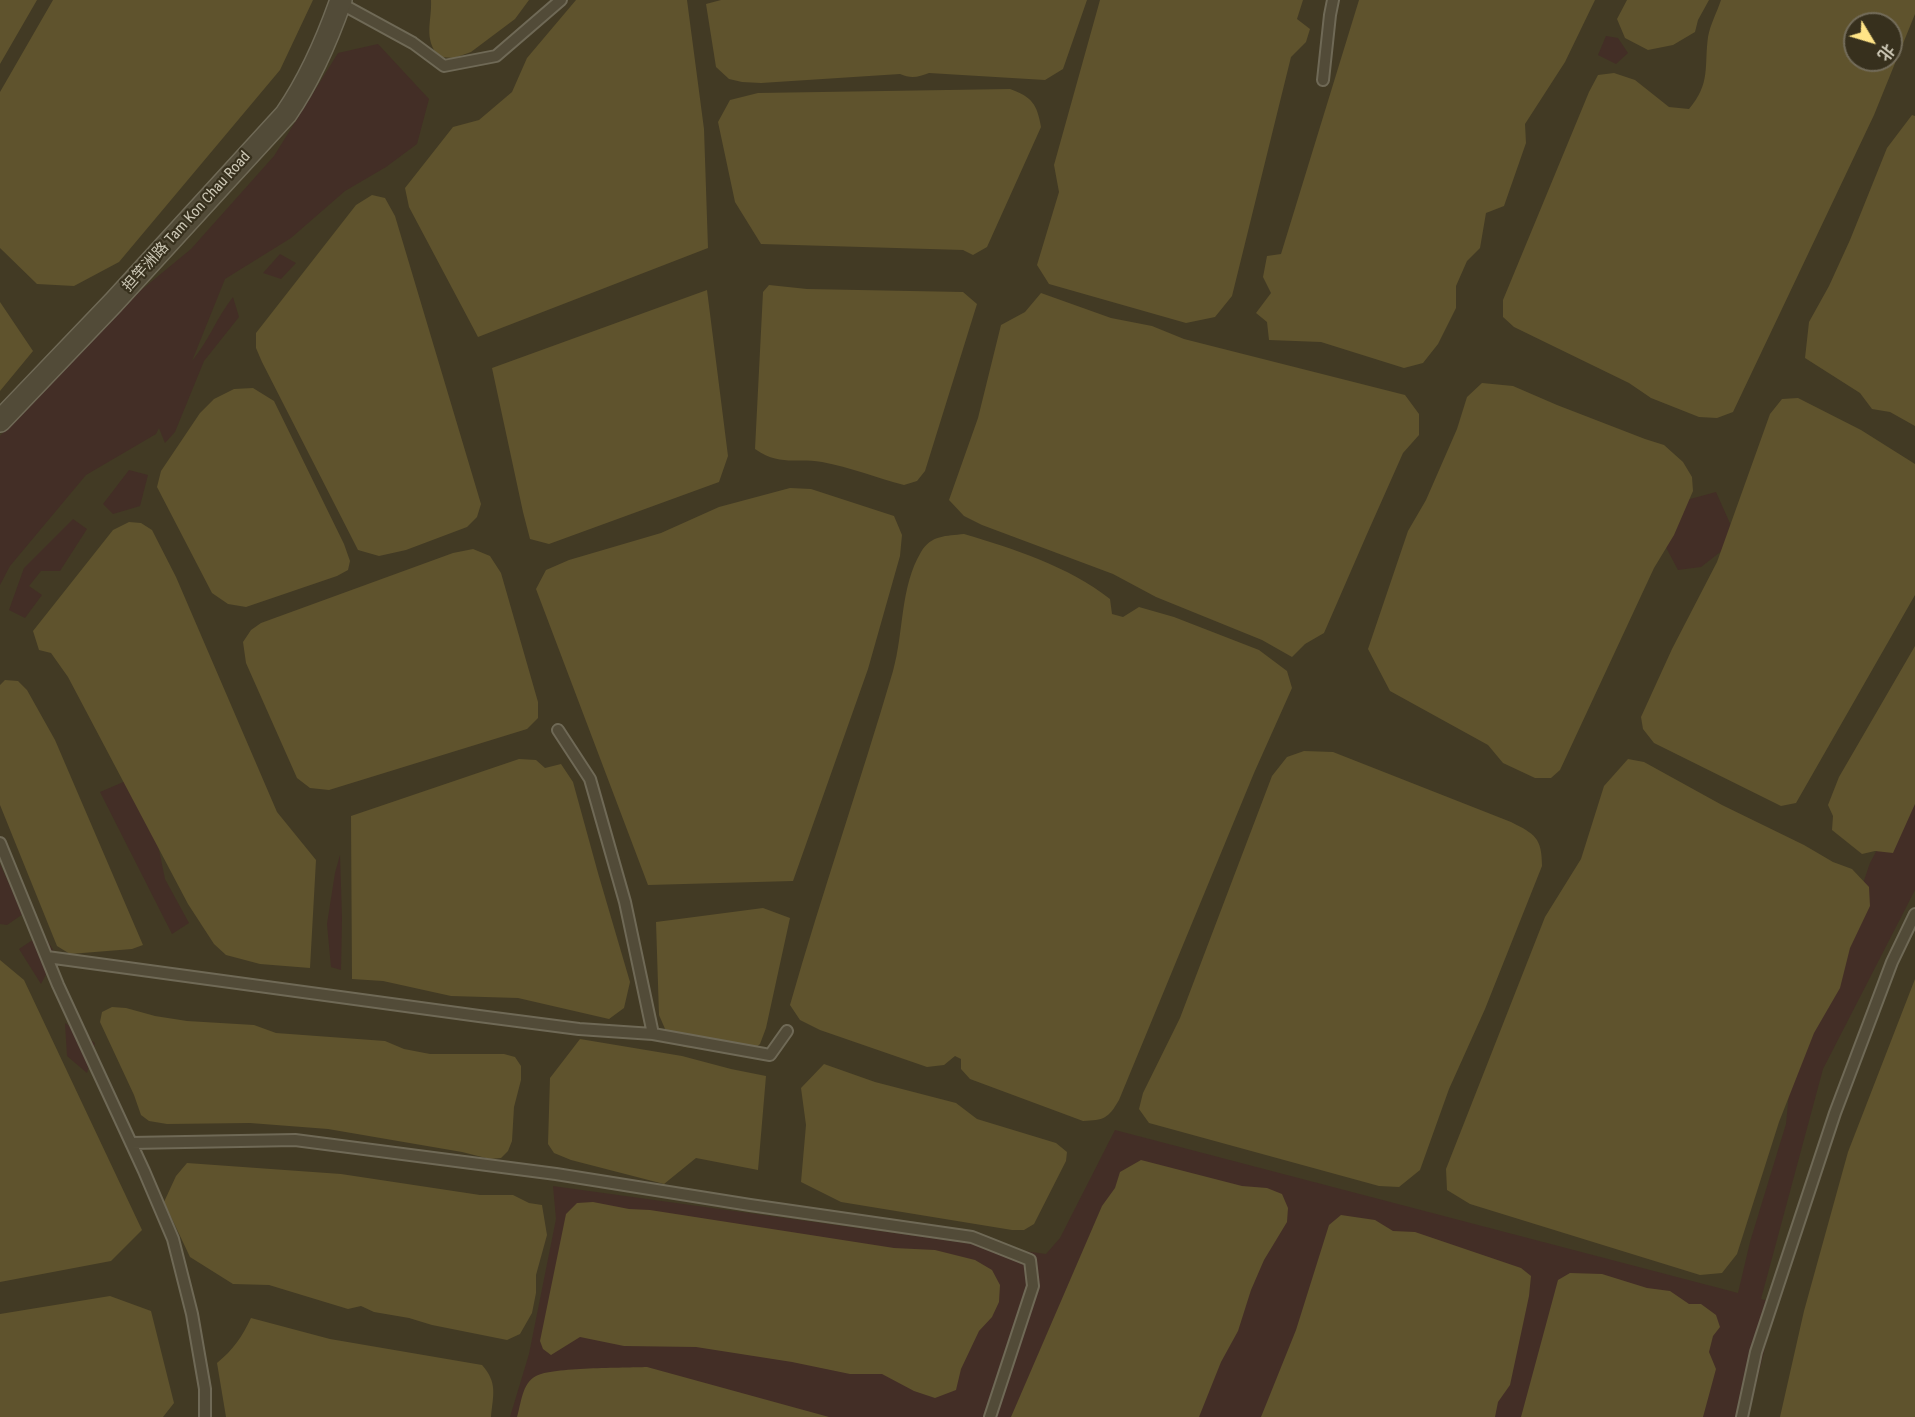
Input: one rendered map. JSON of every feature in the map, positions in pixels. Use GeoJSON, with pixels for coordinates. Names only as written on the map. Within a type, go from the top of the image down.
{"type":"FeatureCollection","features":[{"type":"Feature","properties":{"kind":"street","name":"担竿洲路 Tam Kon Chau Road"},"geometry":{"type":"LineString","coordinates":[[0,421],[113,303],[286,114],[306,81],[328,36],[340,1]]}},
{"type":"Feature","properties":{"kind":"lane"},"geometry":{"type":"LineString","coordinates":[[340,1],[413,43],[444,66],[496,56],[561,0]]}},
{"type":"Feature","properties":{"kind":"lane"},"geometry":{"type":"LineString","coordinates":[[1323,80],[1333,0]]}},
{"type":"Feature","properties":{"kind":"lane"},"geometry":{"type":"LineString","coordinates":[[558,730],[590,779],[625,902],[653,1034]]}},
{"type":"Feature","properties":{"kind":"lane"},"geometry":{"type":"LineString","coordinates":[[0,843],[46,957],[172,1239],[192,1314],[205,1389],[204,1417]]}},
{"type":"Feature","properties":{"kind":"lane"},"geometry":{"type":"LineString","coordinates":[[1743,1417],[1756,1352],[1835,1113],[1892,962],[1915,914]]}},
{"type":"Feature","properties":{"kind":"lane"},"geometry":{"type":"LineString","coordinates":[[46,957],[490,1018],[579,1029],[653,1034],[770,1055],[787,1031]]}},
{"type":"Feature","properties":{"kind":"lane"},"geometry":{"type":"LineString","coordinates":[[131,1143],[295,1140],[556,1174],[972,1237],[1030,1260],[1033,1286],[990,1417]]}},
{"type":"Feature","properties":{"kind":"shaded area"},"geometry":{"type":"Polygon","coordinates":[[[0,0],[37,0],[0,64],[0,0]]]}},
{"type":"Feature","properties":{"kind":"shaded area"},"geometry":{"type":"Polygon","coordinates":[[[53,0],[313,0],[280,70],[119,262],[74,286],[37,284],[0,248],[0,92],[53,0]]]}},
{"type":"Feature","properties":{"kind":"shaded area"},"geometry":{"type":"Polygon","coordinates":[[[431,0],[529,0],[515,19],[471,52],[454,58],[439,57],[431,43],[429,30],[431,0]]]}},
{"type":"Feature","properties":{"kind":"shaded area"},"geometry":{"type":"Polygon","coordinates":[[[576,0],[687,0],[704,129],[708,248],[478,337],[409,207],[405,188],[453,127],[479,120],[512,92],[527,58],[576,0]]]}},
{"type":"Feature","properties":{"kind":"shaded area"},"geometry":{"type":"Polygon","coordinates":[[[721,0],[1087,0],[1063,69],[1045,80],[929,73],[915,77],[900,74],[761,83],[729,79],[716,67],[706,4],[721,0]]]}},
{"type":"Feature","properties":{"kind":"shaded area"},"geometry":{"type":"Polygon","coordinates":[[[1100,0],[1303,0],[1297,19],[1310,29],[1306,42],[1291,57],[1232,296],[1215,317],[1186,323],[1049,284],[1037,265],[1059,192],[1054,165],[1100,0]]]}},
{"type":"Feature","properties":{"kind":"shaded area"},"geometry":{"type":"Polygon","coordinates":[[[1359,0],[1595,0],[1565,62],[1525,124],[1526,143],[1504,206],[1486,213],[1480,248],[1467,261],[1456,286],[1456,308],[1438,344],[1423,363],[1404,368],[1321,342],[1269,340],[1267,322],[1256,313],[1271,293],[1263,277],[1267,256],[1281,254],[1359,0]]]}},
{"type":"Feature","properties":{"kind":"shaded area"},"geometry":{"type":"Polygon","coordinates":[[[1627,0],[1709,0],[1698,20],[1695,32],[1673,45],[1648,50],[1625,38],[1617,19],[1627,0]]]}},
{"type":"Feature","properties":{"kind":"shaded area"},"geometry":{"type":"Polygon","coordinates":[[[1721,0],[1915,0],[1915,14],[1903,44],[1903,12],[1843,12],[1843,72],[1891,72],[1874,115],[1733,412],[1717,418],[1699,417],[1651,398],[1629,383],[1514,327],[1503,317],[1503,300],[1598,75],[1614,73],[1635,80],[1669,107],[1689,109],[1704,83],[1708,37],[1721,0]]]}},
{"type":"Feature","properties":{"kind":"shaded area"},"geometry":{"type":"Polygon","coordinates":[[[1606,36],[1618,38],[1628,53],[1616,64],[1598,55],[1606,36]]]}},
{"type":"Feature","properties":{"kind":"shaded area"},"geometry":{"type":"Polygon","coordinates":[[[378,44],[429,99],[417,144],[386,167],[345,191],[291,238],[225,279],[192,361],[233,297],[239,317],[204,361],[175,432],[165,443],[159,428],[156,434],[86,475],[10,566],[0,585],[0,436],[73,360],[71,354],[88,337],[94,339],[140,291],[191,249],[274,156],[338,53],[378,44]]]}},
{"type":"Feature","properties":{"kind":"shaded area"},"geometry":{"type":"Polygon","coordinates":[[[1010,89],[1024,95],[1032,102],[1038,112],[1041,127],[987,247],[973,255],[963,250],[761,244],[735,202],[718,122],[730,100],[758,93],[1010,89]]]}},
{"type":"Feature","properties":{"kind":"shaded area"},"geometry":{"type":"Polygon","coordinates":[[[1912,115],[1915,116],[1915,426],[1890,412],[1872,409],[1860,393],[1805,358],[1809,322],[1850,240],[1887,148],[1912,115]]]}},
{"type":"Feature","properties":{"kind":"shaded area"},"geometry":{"type":"Polygon","coordinates":[[[372,195],[385,198],[395,216],[481,504],[477,517],[467,527],[406,550],[379,556],[358,550],[256,348],[256,333],[356,205],[372,195]]]}},
{"type":"Feature","properties":{"kind":"shaded area"},"geometry":{"type":"Polygon","coordinates":[[[280,254],[296,263],[281,279],[263,273],[280,254]]]}},
{"type":"Feature","properties":{"kind":"shaded area"},"geometry":{"type":"Polygon","coordinates":[[[769,285],[807,289],[963,292],[977,304],[925,471],[917,481],[904,485],[832,464],[781,460],[764,455],[755,449],[763,292],[769,285]]]}},
{"type":"Feature","properties":{"kind":"shaded area"},"geometry":{"type":"Polygon","coordinates":[[[707,290],[728,456],[719,482],[549,544],[530,539],[492,368],[707,290]]]}},
{"type":"Feature","properties":{"kind":"shaded area"},"geometry":{"type":"Polygon","coordinates":[[[1041,293],[1111,318],[1152,326],[1184,339],[1405,395],[1419,414],[1419,435],[1403,453],[1324,633],[1305,644],[1292,657],[1262,640],[1156,597],[1113,574],[982,525],[964,516],[949,500],[978,418],[1001,325],[1025,312],[1041,293]]]}},
{"type":"Feature","properties":{"kind":"shaded area"},"geometry":{"type":"Polygon","coordinates":[[[0,302],[33,351],[0,391],[0,302]]]}},
{"type":"Feature","properties":{"kind":"shaded area"},"geometry":{"type":"Polygon","coordinates":[[[1482,383],[1513,386],[1664,445],[1683,462],[1692,477],[1693,491],[1674,535],[1654,568],[1560,770],[1551,778],[1535,778],[1503,763],[1488,745],[1390,691],[1368,649],[1408,531],[1426,500],[1457,429],[1467,397],[1482,383]]]}},
{"type":"Feature","properties":{"kind":"shaded area"},"geometry":{"type":"Polygon","coordinates":[[[253,388],[274,401],[344,544],[350,561],[348,570],[337,576],[246,607],[228,604],[212,593],[157,487],[161,471],[200,413],[214,399],[234,389],[253,388]]]}},
{"type":"Feature","properties":{"kind":"shaded area"},"geometry":{"type":"Polygon","coordinates":[[[1798,398],[1861,430],[1915,464],[1915,595],[1796,803],[1781,806],[1654,743],[1643,729],[1641,717],[1672,649],[1717,562],[1770,414],[1782,399],[1798,398]]]}},
{"type":"Feature","properties":{"kind":"shaded area"},"geometry":{"type":"Polygon","coordinates":[[[129,470],[148,475],[140,506],[113,514],[103,504],[129,470]]]}},
{"type":"Feature","properties":{"kind":"shaded area"},"geometry":{"type":"Polygon","coordinates":[[[790,488],[811,489],[894,516],[902,535],[900,556],[868,669],[793,881],[648,885],[536,589],[546,570],[569,560],[661,533],[719,507],[790,488]]]}},
{"type":"Feature","properties":{"kind":"shaded area"},"geometry":{"type":"Polygon","coordinates":[[[1716,492],[1737,539],[1701,567],[1678,570],[1660,536],[1668,505],[1716,492]]]}},
{"type":"Feature","properties":{"kind":"shaded area"},"geometry":{"type":"Polygon","coordinates":[[[73,519],[87,529],[60,571],[41,571],[29,586],[42,595],[25,618],[9,610],[24,568],[73,519]]]}},
{"type":"Feature","properties":{"kind":"shaded area"},"geometry":{"type":"Polygon","coordinates":[[[129,522],[141,523],[152,530],[176,577],[277,812],[316,860],[310,968],[260,964],[226,955],[214,944],[188,904],[68,677],[51,653],[39,650],[33,631],[113,530],[129,522]]]}},
{"type":"Feature","properties":{"kind":"shaded area"},"geometry":{"type":"Polygon","coordinates":[[[964,534],[1021,552],[1076,577],[1110,599],[1112,614],[1123,617],[1139,607],[1174,617],[1259,650],[1287,671],[1292,688],[1254,773],[1119,1100],[1112,1111],[1101,1119],[1083,1121],[970,1079],[961,1069],[961,1059],[955,1056],[944,1065],[927,1067],[820,1030],[800,1020],[790,1005],[893,671],[909,580],[914,566],[929,542],[940,537],[964,534]]]}},
{"type":"Feature","properties":{"kind":"shaded area"},"geometry":{"type":"Polygon","coordinates":[[[473,549],[490,556],[501,573],[538,702],[538,718],[527,729],[329,790],[310,788],[297,778],[246,663],[243,642],[251,630],[261,623],[453,553],[473,549]]]}},
{"type":"Feature","properties":{"kind":"shaded area"},"geometry":{"type":"Polygon","coordinates":[[[1915,646],[1915,804],[1893,853],[1875,851],[1862,854],[1832,830],[1833,816],[1828,805],[1839,777],[1915,646]]]}},
{"type":"Feature","properties":{"kind":"shaded area"},"geometry":{"type":"Polygon","coordinates":[[[5,680],[18,681],[27,690],[55,740],[143,945],[132,949],[70,954],[57,946],[0,805],[0,685],[5,680]]]}},
{"type":"Feature","properties":{"kind":"shaded area"},"geometry":{"type":"Polygon","coordinates":[[[1304,751],[1333,752],[1511,822],[1536,838],[1541,849],[1542,866],[1485,1009],[1449,1089],[1420,1170],[1399,1187],[1379,1186],[1149,1123],[1139,1109],[1143,1093],[1180,1018],[1272,776],[1287,757],[1304,751]]]}},
{"type":"Feature","properties":{"kind":"shaded area"},"geometry":{"type":"Polygon","coordinates":[[[519,759],[536,760],[545,768],[561,764],[573,782],[630,982],[624,1008],[609,1019],[518,998],[451,996],[383,981],[352,979],[351,816],[519,759]]]}},
{"type":"Feature","properties":{"kind":"shaded area"},"geometry":{"type":"Polygon","coordinates":[[[1628,759],[1644,762],[1722,805],[1804,845],[1833,862],[1852,869],[1869,887],[1870,906],[1850,948],[1840,988],[1814,1033],[1779,1122],[1737,1254],[1722,1273],[1700,1275],[1470,1204],[1447,1190],[1446,1169],[1545,917],[1581,859],[1604,786],[1628,759]]]}},
{"type":"Feature","properties":{"kind":"shaded area"},"geometry":{"type":"Polygon","coordinates":[[[128,780],[158,845],[165,879],[189,923],[172,934],[100,792],[128,780]]]}},
{"type":"Feature","properties":{"kind":"shaded area"},"geometry":{"type":"Polygon","coordinates":[[[1915,789],[1915,890],[1823,1069],[1761,1299],[1776,1303],[1748,1417],[510,1417],[529,1354],[556,1219],[553,1186],[1046,1254],[1060,1238],[1115,1130],[1738,1293],[1750,1242],[1786,1124],[1793,1051],[1856,904],[1870,863],[1897,812],[1915,789]]]}},
{"type":"Feature","properties":{"kind":"shaded area"},"geometry":{"type":"Polygon","coordinates":[[[340,855],[341,970],[331,967],[327,924],[340,855]]]}},
{"type":"Feature","properties":{"kind":"shaded area"},"geometry":{"type":"Polygon","coordinates":[[[0,864],[23,914],[7,925],[0,924],[0,864]]]}},
{"type":"Feature","properties":{"kind":"shaded area"},"geometry":{"type":"Polygon","coordinates":[[[763,908],[790,918],[766,1028],[760,1044],[748,1054],[684,1047],[669,1038],[659,1015],[656,922],[763,908]]]}},
{"type":"Feature","properties":{"kind":"shaded area"},"geometry":{"type":"Polygon","coordinates":[[[43,933],[56,955],[41,984],[19,949],[43,933]]]}},
{"type":"Feature","properties":{"kind":"shaded area"},"geometry":{"type":"Polygon","coordinates":[[[0,960],[24,980],[142,1230],[111,1261],[0,1282],[0,960]]]}},
{"type":"Feature","properties":{"kind":"shaded area"},"geometry":{"type":"Polygon","coordinates":[[[1915,979],[1915,1417],[1780,1417],[1804,1311],[1848,1152],[1915,979]]]}},
{"type":"Feature","properties":{"kind":"shaded area"},"geometry":{"type":"Polygon","coordinates":[[[112,1007],[187,1021],[254,1025],[276,1033],[385,1041],[404,1049],[430,1054],[504,1054],[515,1057],[521,1066],[521,1080],[514,1107],[512,1141],[508,1151],[501,1158],[490,1159],[328,1129],[250,1123],[167,1124],[149,1121],[141,1115],[100,1022],[102,1012],[112,1007]]]}},
{"type":"Feature","properties":{"kind":"shaded area"},"geometry":{"type":"Polygon","coordinates":[[[65,1023],[95,1043],[87,1073],[67,1056],[65,1023]]]}},
{"type":"Feature","properties":{"kind":"shaded area"},"geometry":{"type":"Polygon","coordinates":[[[580,1039],[682,1056],[766,1076],[758,1170],[696,1158],[664,1184],[571,1160],[554,1153],[548,1144],[550,1078],[580,1039]]]}},
{"type":"Feature","properties":{"kind":"shaded area"},"geometry":{"type":"Polygon","coordinates":[[[824,1064],[875,1082],[956,1103],[977,1119],[1056,1143],[1067,1152],[1066,1161],[1034,1224],[1024,1230],[1012,1230],[841,1202],[801,1182],[806,1125],[801,1088],[824,1064]]]}},
{"type":"Feature","properties":{"kind":"shaded area"},"geometry":{"type":"Polygon","coordinates":[[[1141,1160],[1242,1186],[1267,1188],[1282,1194],[1288,1208],[1287,1222],[1264,1260],[1251,1290],[1238,1331],[1221,1362],[1199,1417],[1011,1417],[1102,1206],[1115,1188],[1120,1172],[1141,1160]]]}},
{"type":"Feature","properties":{"kind":"shaded area"},"geometry":{"type":"Polygon","coordinates":[[[187,1163],[341,1174],[480,1195],[513,1195],[529,1203],[542,1205],[547,1235],[536,1275],[536,1293],[532,1313],[520,1334],[507,1340],[374,1312],[361,1306],[348,1309],[269,1285],[233,1284],[190,1257],[164,1202],[176,1176],[187,1163]]]}},
{"type":"Feature","properties":{"kind":"shaded area"},"geometry":{"type":"Polygon","coordinates":[[[593,1202],[894,1248],[935,1250],[975,1260],[992,1270],[1000,1285],[999,1302],[992,1317],[979,1331],[961,1369],[956,1390],[935,1398],[914,1391],[882,1374],[850,1374],[792,1362],[696,1347],[624,1346],[580,1337],[551,1355],[543,1349],[540,1341],[566,1214],[577,1203],[593,1202]]]}},
{"type":"Feature","properties":{"kind":"shaded area"},"geometry":{"type":"Polygon","coordinates":[[[1341,1215],[1375,1220],[1393,1231],[1415,1232],[1521,1268],[1531,1276],[1529,1296],[1510,1385],[1498,1402],[1495,1417],[1261,1417],[1296,1330],[1329,1225],[1341,1215]]]}},
{"type":"Feature","properties":{"kind":"shaded area"},"geometry":{"type":"Polygon","coordinates":[[[1570,1273],[1602,1274],[1647,1288],[1670,1291],[1689,1304],[1701,1304],[1716,1315],[1720,1327],[1713,1336],[1709,1352],[1716,1369],[1703,1417],[1521,1417],[1558,1280],[1570,1273]]]}},
{"type":"Feature","properties":{"kind":"shaded area"},"geometry":{"type":"Polygon","coordinates":[[[110,1296],[151,1311],[174,1403],[163,1417],[0,1417],[0,1314],[110,1296]]]}},
{"type":"Feature","properties":{"kind":"shaded area"},"geometry":{"type":"Polygon","coordinates":[[[251,1318],[330,1339],[482,1365],[492,1384],[491,1417],[226,1417],[217,1363],[237,1343],[251,1318]]]}},
{"type":"Feature","properties":{"kind":"shaded area"},"geometry":{"type":"Polygon","coordinates":[[[647,1367],[829,1417],[517,1417],[525,1389],[531,1379],[536,1376],[572,1369],[647,1367]]]}}]}
